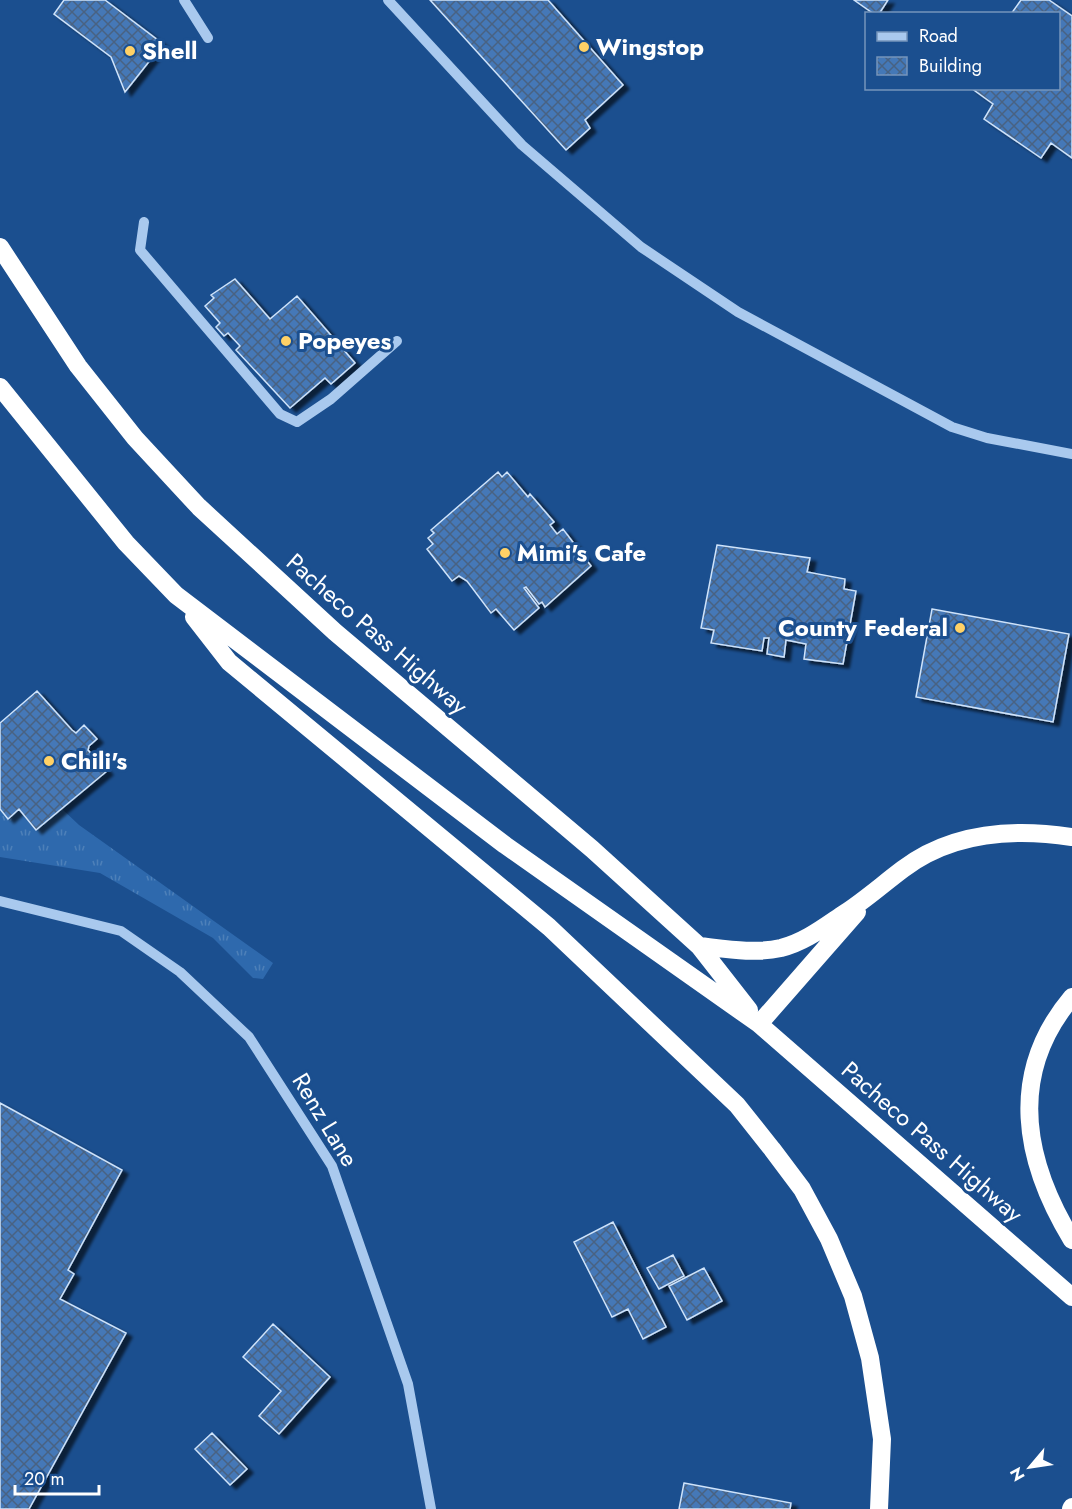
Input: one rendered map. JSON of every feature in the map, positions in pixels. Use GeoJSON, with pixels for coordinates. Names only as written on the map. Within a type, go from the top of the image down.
{"type":"FeatureCollection","features":[{"type":"Feature","properties":{"kind":"highway","name":"Pacheco Pass Highway"},"geometry":{"type":"LineString","coordinates":[[0,248],[78,366],[135,438],[199,507],[335,632],[592,849],[699,946],[759,1024]]}},
{"type":"Feature","properties":{"kind":"highway","name":"Pacheco Pass Highway"},"geometry":{"type":"LineString","coordinates":[[0,387],[126,543],[176,595],[495,838],[759,1024],[1072,1297]]}},
{"type":"Feature","properties":{"kind":"highway"},"geometry":{"type":"LineString","coordinates":[[176,595],[229,662],[549,927],[737,1105],[772,1149],[802,1190],[829,1239],[853,1296],[870,1358],[882,1439],[879,1509]]}},
{"type":"Feature","properties":{"kind":"highway"},"geometry":{"type":"LineString","coordinates":[[699,946],[743,951],[780,948],[810,937],[873,894],[904,868],[937,849],[974,837],[1012,831],[1072,837]]}},
{"type":"Feature","properties":{"kind":"highway"},"geometry":{"type":"LineString","coordinates":[[759,1024],[873,894]]}},
{"type":"Feature","properties":{"kind":"highway"},"geometry":{"type":"LineString","coordinates":[[1072,997],[1048,1032],[1033,1071],[1028,1113],[1033,1154],[1045,1190],[1072,1240]]}},
{"type":"Feature","properties":{"kind":"street"},"geometry":{"type":"LineString","coordinates":[[184,0],[208,38]]}},
{"type":"Feature","properties":{"kind":"street"},"geometry":{"type":"LineString","coordinates":[[387,0],[522,145],[641,247],[664,263],[738,312],[952,428],[987,438],[1072,454]]}},
{"type":"Feature","properties":{"kind":"street"},"geometry":{"type":"LineString","coordinates":[[144,222],[140,250],[280,414],[297,422],[331,399],[397,341]]}},
{"type":"Feature","properties":{"kind":"street","name":"Renz Lane"},"geometry":{"type":"LineString","coordinates":[[0,900],[121,931],[180,972],[249,1037],[332,1166],[408,1384],[431,1509]]}},
{"type":"Feature","properties":{"kind":"green space"},"geometry":{"type":"Polygon","coordinates":[[[0,809],[8,818],[19,809],[37,830],[62,809],[79,825],[273,963],[263,979],[253,978],[213,938],[100,873],[0,857],[0,809]]]}},
{"type":"Feature","properties":{"kind":"building","name":"Shell"},"geometry":{"type":"Polygon","coordinates":[[[64,0],[105,0],[163,44],[125,92],[111,57],[54,14],[64,0]]]}},
{"type":"Feature","properties":{"kind":"building"},"geometry":{"type":"Polygon","coordinates":[[[430,0],[548,0],[623,85],[585,120],[590,128],[566,150],[430,0]]]}},
{"type":"Feature","properties":{"kind":"building"},"geometry":{"type":"Polygon","coordinates":[[[854,0],[888,0],[880,12],[871,12],[854,0]]]}},
{"type":"Feature","properties":{"kind":"building"},"geometry":{"type":"Polygon","coordinates":[[[1021,0],[1049,0],[1072,16],[1072,158],[1051,143],[1041,158],[984,119],[993,104],[974,90],[1060,90],[1060,12],[1012,12],[1021,0]]]}},
{"type":"Feature","properties":{"kind":"building","name":"Popeyes"},"geometry":{"type":"Polygon","coordinates":[[[235,279],[270,319],[297,296],[355,363],[331,384],[325,378],[290,408],[236,350],[240,346],[228,333],[224,336],[216,327],[220,323],[205,306],[214,298],[211,295],[235,279]]]}},
{"type":"Feature","properties":{"kind":"building","name":"Mimi's Cafe"},"geometry":{"type":"Polygon","coordinates":[[[498,472],[502,477],[507,472],[528,497],[530,494],[554,522],[550,525],[557,534],[563,529],[591,566],[545,607],[542,602],[539,604],[526,587],[524,588],[539,608],[514,630],[496,609],[491,613],[467,581],[459,576],[452,581],[427,549],[433,544],[428,538],[434,533],[431,530],[498,472]]]}},
{"type":"Feature","properties":{"kind":"building"},"geometry":{"type":"Polygon","coordinates":[[[717,545],[810,558],[807,572],[845,579],[844,589],[856,591],[843,664],[804,659],[806,644],[786,640],[784,657],[767,654],[769,638],[764,638],[762,651],[711,643],[714,630],[701,628],[717,545]]]}},
{"type":"Feature","properties":{"kind":"building"},"geometry":{"type":"Polygon","coordinates":[[[932,609],[1069,634],[1053,722],[916,697],[932,609]]]}},
{"type":"Feature","properties":{"kind":"building","name":"Chili's"},"geometry":{"type":"Polygon","coordinates":[[[37,691],[72,730],[76,733],[84,725],[97,739],[88,750],[107,771],[36,830],[19,809],[8,819],[0,809],[0,723],[37,691]]]}},
{"type":"Feature","properties":{"kind":"building"},"geometry":{"type":"Polygon","coordinates":[[[0,1103],[122,1170],[68,1270],[74,1274],[60,1299],[126,1333],[29,1509],[0,1509],[0,1103]]]}},
{"type":"Feature","properties":{"kind":"building"},"geometry":{"type":"Polygon","coordinates":[[[613,1222],[666,1327],[643,1339],[628,1309],[612,1317],[574,1242],[613,1222]]]}},
{"type":"Feature","properties":{"kind":"building"},"geometry":{"type":"Polygon","coordinates":[[[673,1255],[684,1276],[659,1289],[647,1268],[673,1255]]]}},
{"type":"Feature","properties":{"kind":"building"},"geometry":{"type":"Polygon","coordinates":[[[704,1268],[722,1301],[687,1320],[669,1286],[704,1268]]]}},
{"type":"Feature","properties":{"kind":"building"},"geometry":{"type":"Polygon","coordinates":[[[273,1324],[330,1377],[279,1434],[259,1416],[281,1391],[243,1357],[273,1324]]]}},
{"type":"Feature","properties":{"kind":"building"},"geometry":{"type":"Polygon","coordinates":[[[212,1433],[247,1469],[230,1485],[195,1449],[212,1433]]]}},
{"type":"Feature","properties":{"kind":"building"},"geometry":{"type":"Polygon","coordinates":[[[684,1483],[791,1503],[790,1509],[679,1509],[684,1483]]]}},
{"type":"Feature","properties":{"kind":"place","name":"Wingstop"},"geometry":{"type":"Point","coordinates":[584,47]}},
{"type":"Feature","properties":{"kind":"place","name":"Shell"},"geometry":{"type":"Point","coordinates":[130,51]}},
{"type":"Feature","properties":{"kind":"place","name":"Popeyes"},"geometry":{"type":"Point","coordinates":[286,341]}},
{"type":"Feature","properties":{"kind":"place","name":"Mimi's Cafe"},"geometry":{"type":"Point","coordinates":[505,553]}},
{"type":"Feature","properties":{"kind":"place","name":"County Federal"},"geometry":{"type":"Point","coordinates":[960,628]}},
{"type":"Feature","properties":{"kind":"place","name":"Chili's"},"geometry":{"type":"Point","coordinates":[49,761]}}]}
